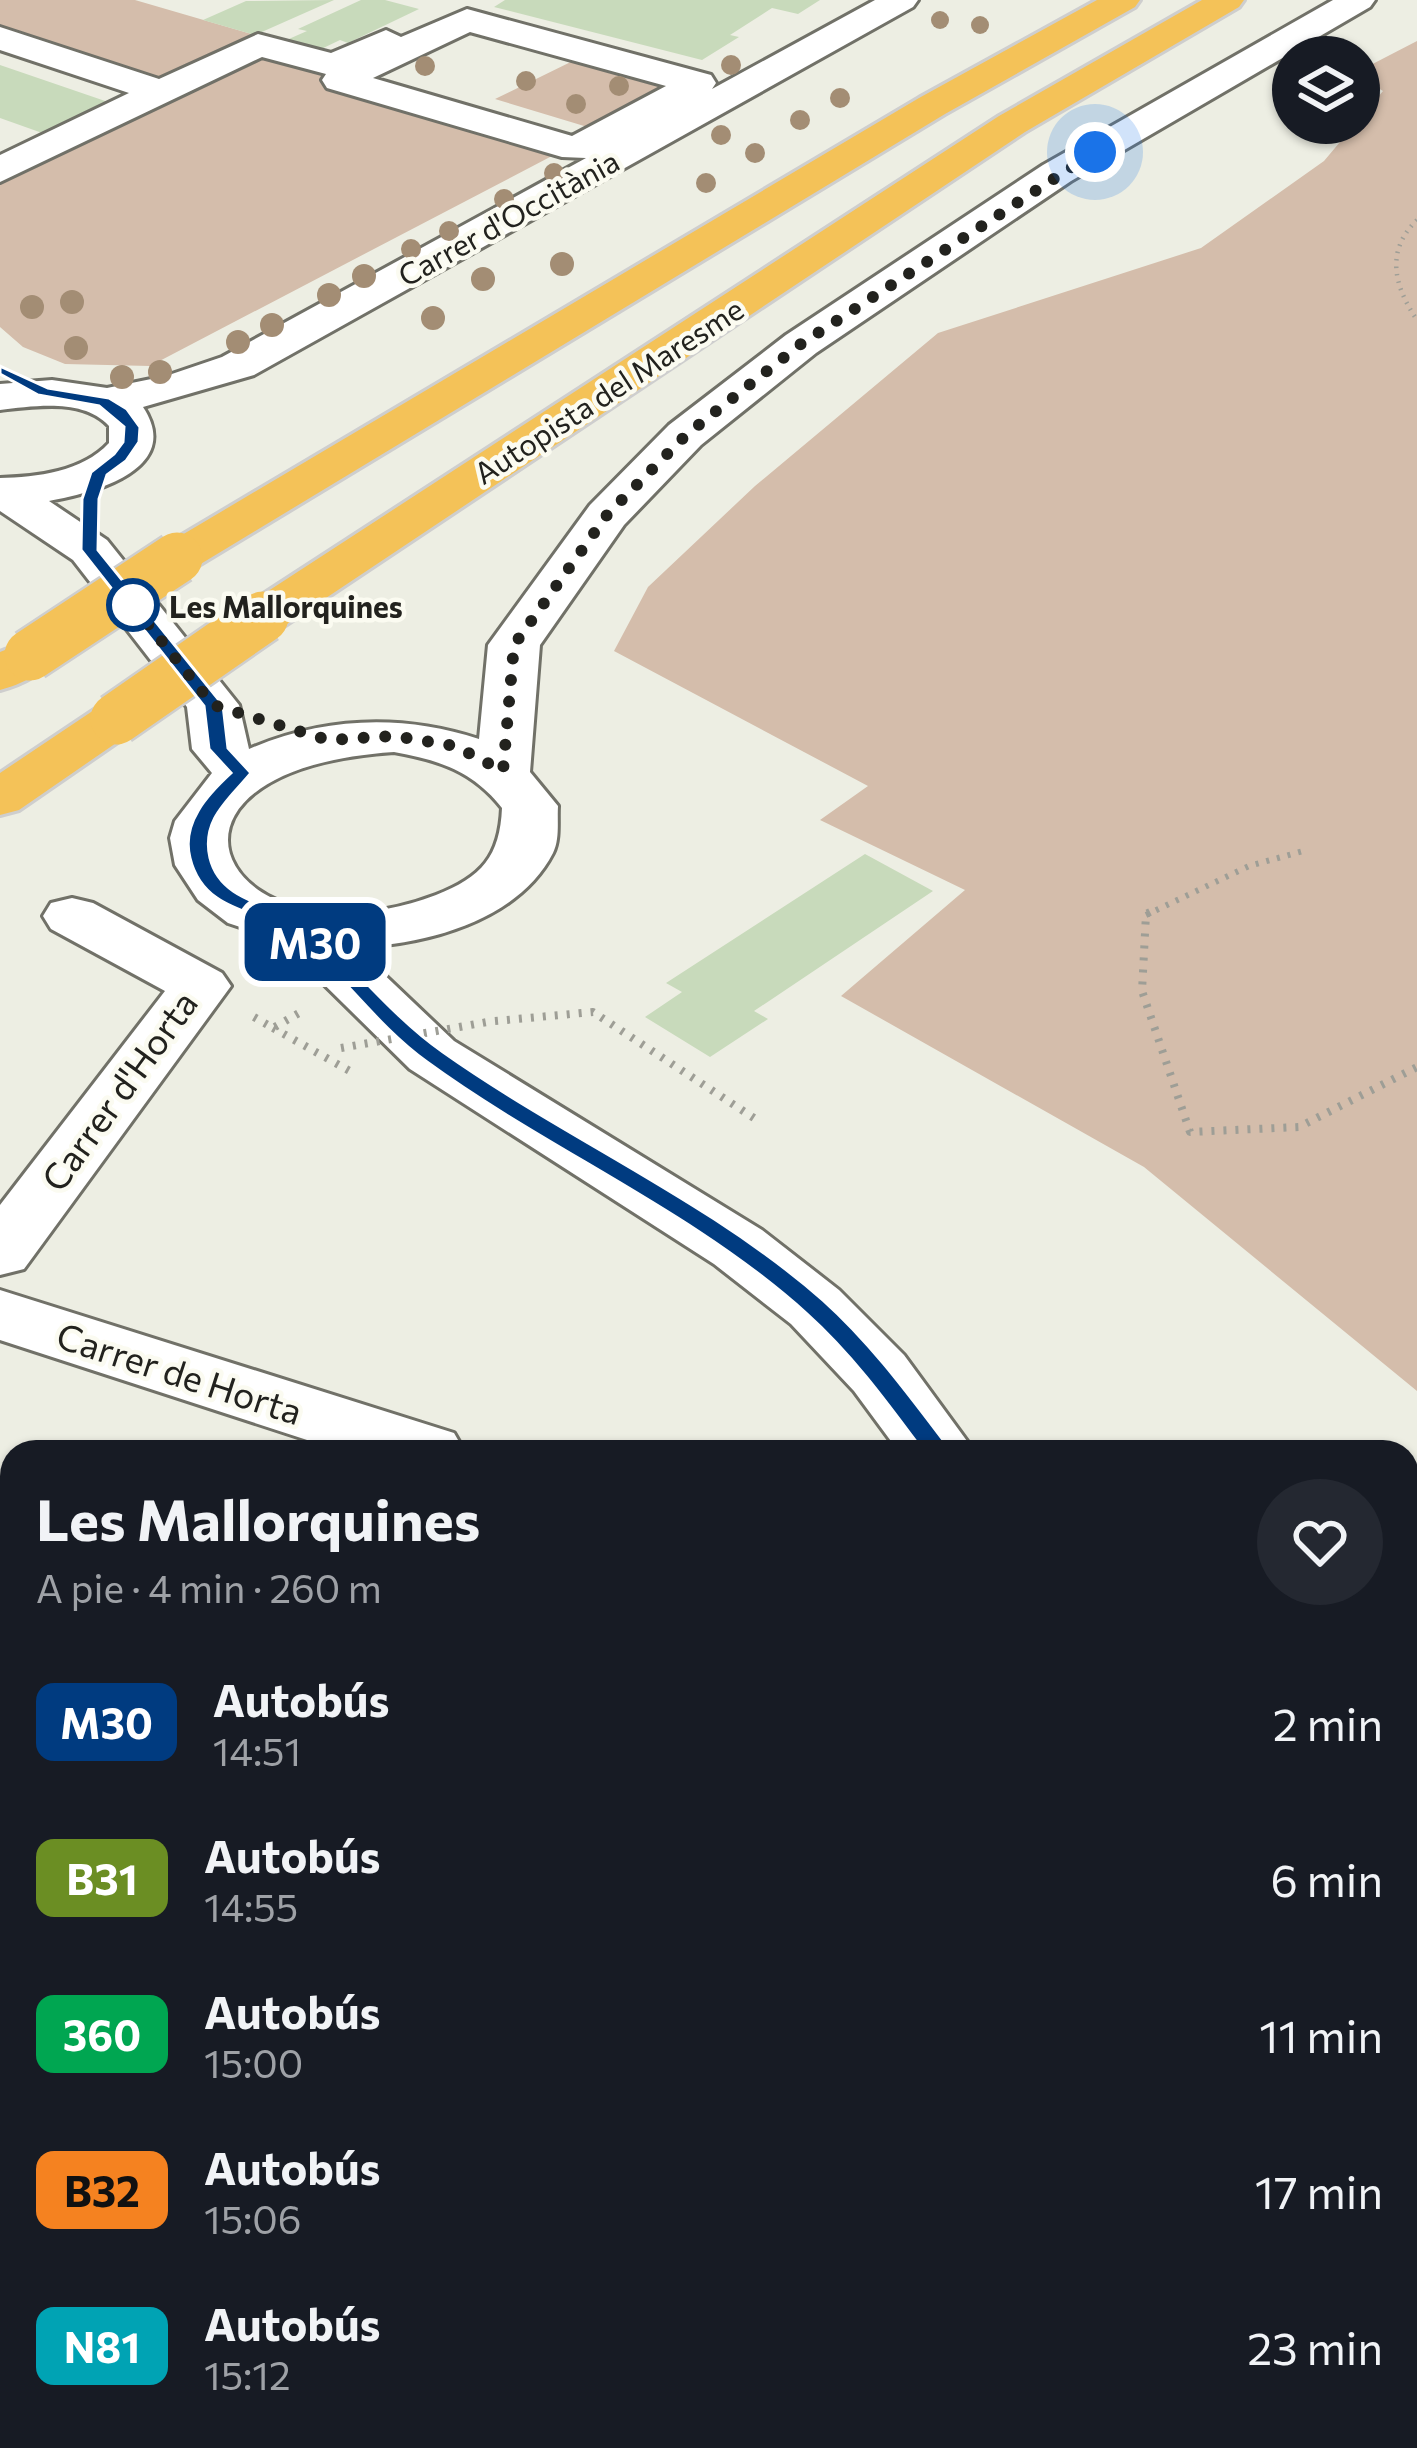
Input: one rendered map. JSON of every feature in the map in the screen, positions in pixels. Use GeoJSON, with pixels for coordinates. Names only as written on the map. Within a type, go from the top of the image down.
{"type":"FeatureCollection","features":[{"type":"Feature","properties":{"kind":"highway","name":"Autopista del Maresme"},"geometry":{"type":"LineString","coordinates":[[15,664],[177,558],[932,106],[1123,0]]}},
{"type":"Feature","properties":{"kind":"highway","name":"Autopista del Maresme"},"geometry":{"type":"LineString","coordinates":[[0,798],[263,617],[1012,124],[1227,0]]}},
{"type":"Feature","properties":{"kind":"street","name":"Carrer d'Occitània"},"geometry":{"type":"LineString","coordinates":[[103,402],[176,387],[238,366],[901,0]]}},
{"type":"Feature","properties":{"kind":"street"},"geometry":{"type":"LineString","coordinates":[[503,771],[514,645],[592,536],[686,435],[801,344],[1057,173],[1358,0]]}},
{"type":"Feature","properties":{"kind":"street"},"geometry":{"type":"LineString","coordinates":[[7,161],[258,46],[335,65],[448,3],[749,84]]}},
{"type":"Feature","properties":{"kind":"street"},"geometry":{"type":"LineString","coordinates":[[467,20],[698,83],[576,149],[340,80],[467,20]]}},
{"type":"Feature","properties":{"kind":"street"},"geometry":{"type":"LineString","coordinates":[[0,38],[161,92]]}},
{"type":"Feature","properties":{"kind":"street"},"geometry":{"type":"LineString","coordinates":[[0,370],[22,394],[103,402],[122,412],[132,427],[131,442],[120,458],[100,472],[39,491],[2,492]]}},
{"type":"Feature","properties":{"kind":"street"},"geometry":{"type":"LineString","coordinates":[[90,550],[91,499],[100,472]]}},
{"type":"Feature","properties":{"kind":"street"},"geometry":{"type":"LineString","coordinates":[[2,492],[90,550],[213,705],[219,749],[242,773]]}},
{"type":"Feature","properties":{"kind":"street"},"geometry":{"type":"LineString","coordinates":[[213,705],[328,740]]}},
{"type":"Feature","properties":{"kind":"street"},"geometry":{"type":"LineString","coordinates":[[394,736],[455,746],[503,771],[530,806],[527,848],[494,888],[435,917],[368,931],[298,926],[253,912],[236,901],[219,889],[200,860],[199,830],[213,800],[242,773],[281,753],[328,740],[394,736]]}},
{"type":"Feature","properties":{"kind":"street","name":"Carrer d'Horta"},"geometry":{"type":"LineString","coordinates":[[0,1252],[201,986],[72,916]]}},
{"type":"Feature","properties":{"kind":"street"},"geometry":{"type":"LineString","coordinates":[[406,1030],[435,917]]}},
{"type":"Feature","properties":{"kind":"street"},"geometry":{"type":"LineString","coordinates":[[298,926],[432,1055],[738,1247],[815,1307],[879,1373],[930,1440]]}},
{"type":"Feature","properties":{"kind":"street","name":"Carrer de Horta"},"geometry":{"type":"LineString","coordinates":[[0,1315],[391,1440]]}},
{"type":"Feature","properties":{"kind":"path"},"geometry":{"type":"LineString","coordinates":[[1417,220],[1402,231],[1394,264],[1395,291],[1417,320]]}},
{"type":"Feature","properties":{"kind":"path"},"geometry":{"type":"LineString","coordinates":[[1307,850],[1249,866],[1146,914],[1142,991],[1190,1132],[1299,1127],[1417,1067]]}},
{"type":"Feature","properties":{"kind":"path"},"geometry":{"type":"LineString","coordinates":[[340,1048],[593,1012],[760,1122]]}},
{"type":"Feature","properties":{"kind":"shaded area"},"geometry":{"type":"Polygon","coordinates":[[[0,0],[135,0],[255,35],[157,82],[0,29],[0,0]]]}},
{"type":"Feature","properties":{"kind":"shaded area"},"geometry":{"type":"Polygon","coordinates":[[[1417,41],[1417,1391],[1144,1167],[841,996],[965,890],[820,820],[868,786],[614,651],[648,587],[755,486],[938,333],[1201,248],[1324,161],[1338,144],[1380,144],[1380,60],[1417,41]]]}},
{"type":"Feature","properties":{"kind":"shaded area"},"geometry":{"type":"Polygon","coordinates":[[[589,53],[699,82],[604,132],[495,99],[589,53]]]}},
{"type":"Feature","properties":{"kind":"shaded area"},"geometry":{"type":"Polygon","coordinates":[[[258,56],[571,146],[150,366],[65,364],[23,347],[0,327],[0,183],[258,56]]]}},
{"type":"Feature","properties":{"kind":"building"},"geometry":{"type":"Polygon","coordinates":[[[334,0],[255,35],[203,20],[246,1],[334,0]]]}},
{"type":"Feature","properties":{"kind":"building"},"geometry":{"type":"Polygon","coordinates":[[[361,0],[385,0],[419,9],[348,43],[340,40],[315,52],[282,42],[307,31],[298,29],[361,0]]]}},
{"type":"Feature","properties":{"kind":"building"},"geometry":{"type":"Polygon","coordinates":[[[505,0],[820,0],[798,14],[772,8],[730,35],[739,37],[702,60],[494,7],[505,0]]]}},
{"type":"Feature","properties":{"kind":"building"},"geometry":{"type":"Polygon","coordinates":[[[0,65],[111,103],[45,134],[0,118],[0,65]]]}},
{"type":"Feature","properties":{"kind":"building"},"geometry":{"type":"Polygon","coordinates":[[[865,854],[933,891],[754,1011],[768,1019],[710,1057],[645,1017],[682,992],[666,983],[865,854]]]}},
{"type":"Feature","properties":{"kind":"bus line","name":"M30"},"geometry":{"type":"LineString","coordinates":[[0,371],[44,392],[103,402],[122,412],[132,427],[131,442],[120,458],[100,472],[91,499],[90,550],[213,705],[219,749],[242,773],[213,800],[199,830],[200,860],[219,889],[253,912],[298,926],[432,1055],[738,1247],[848,1337],[930,1440]]}},
{"type":"Feature","properties":{"kind":"place","name":"Les Mallorquines"},"geometry":{"type":"Point","coordinates":[133,605]}},
{"type":"Feature","properties":{"kind":"route"},"geometry":{"type":"LineString","coordinates":[[133,605],[127,598],[213,705],[328,740],[394,736],[455,746],[503,771],[514,645],[607,515],[686,435],[801,344],[1095,152]]}}]}
